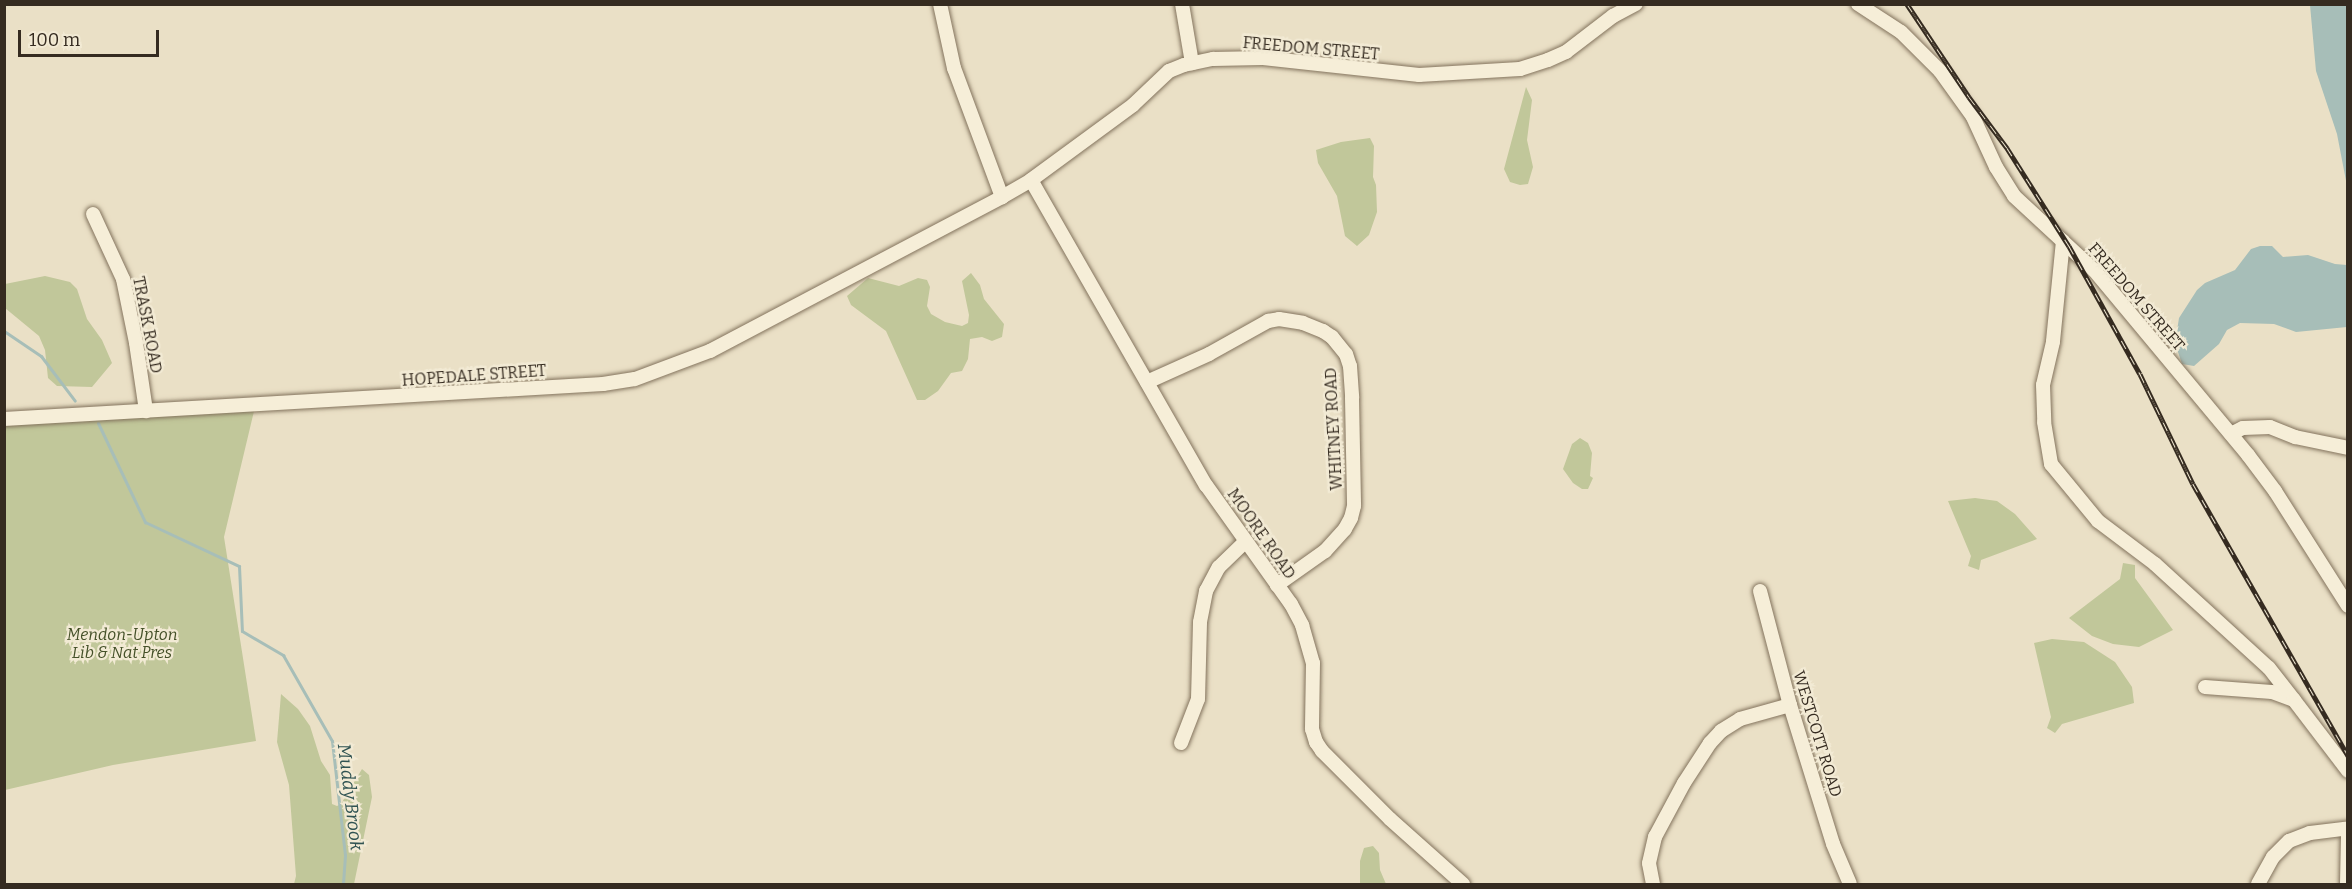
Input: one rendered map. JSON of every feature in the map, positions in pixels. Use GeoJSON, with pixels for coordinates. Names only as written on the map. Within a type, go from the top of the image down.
{"type":"FeatureCollection","features":[{"type":"Feature","properties":{"kind":"street"},"geometry":{"type":"LineString","coordinates":[[940,4],[954,68],[1002,197]]}},
{"type":"Feature","properties":{"kind":"street"},"geometry":{"type":"LineString","coordinates":[[1182,4],[1192,63]]}},
{"type":"Feature","properties":{"kind":"street","name":"FREEDOM STREET"},"geometry":{"type":"LineString","coordinates":[[914,244],[1031,180],[1133,105],[1169,71],[1192,63],[1263,58],[1419,75],[1520,69],[1566,52],[1613,16],[1636,4]]}},
{"type":"Feature","properties":{"kind":"street","name":"FREEDOM STREET"},"geometry":{"type":"LineString","coordinates":[[1858,4],[1901,32],[1940,71],[1968,109],[1996,167],[2014,196],[2094,270],[2230,434],[2275,491],[2348,606]]}},
{"type":"Feature","properties":{"kind":"street","name":"MOORE ROAD"},"geometry":{"type":"LineString","coordinates":[[1031,180],[1206,485],[1277,585],[1302,625],[1311,649],[1314,679],[1312,729],[1316,742],[1322,751],[1390,819],[1463,885]]}},
{"type":"Feature","properties":{"kind":"street","name":"TRASK ROAD"},"geometry":{"type":"LineString","coordinates":[[93,214],[123,279],[136,343],[146,411]]}},
{"type":"Feature","properties":{"kind":"street"},"geometry":{"type":"LineString","coordinates":[[2063,241],[2053,342],[2043,385],[2044,422],[2051,464],[2098,521],[2155,564],[2269,668],[2348,771]]}},
{"type":"Feature","properties":{"kind":"street","name":"HOPEDALE STREET"},"geometry":{"type":"LineString","coordinates":[[4,419],[592,385],[635,379],[710,351],[914,244]]}},
{"type":"Feature","properties":{"kind":"street","name":"WHITNEY ROAD"},"geometry":{"type":"LineString","coordinates":[[1147,382],[1209,354],[1268,321],[1279,319],[1303,323],[1323,331],[1341,346],[1350,366],[1351,380],[1354,506],[1351,518],[1345,529],[1325,551],[1277,585]]}},
{"type":"Feature","properties":{"kind":"street"},"geometry":{"type":"LineString","coordinates":[[2230,434],[2243,428],[2270,427],[2295,437],[2348,448]]}},
{"type":"Feature","properties":{"kind":"street"},"geometry":{"type":"LineString","coordinates":[[1181,743],[1198,699],[1200,622],[1206,591],[1219,567],[1246,541]]}},
{"type":"Feature","properties":{"kind":"street","name":"WESTCOTT ROAD"},"geometry":{"type":"LineString","coordinates":[[1760,591],[1790,705],[1833,844],[1850,885]]}},
{"type":"Feature","properties":{"kind":"street"},"geometry":{"type":"LineString","coordinates":[[2205,687],[2272,692],[2294,700]]}},
{"type":"Feature","properties":{"kind":"street"},"geometry":{"type":"LineString","coordinates":[[1653,885],[1649,863],[1655,837],[1684,783],[1710,743],[1740,719],[1790,705]]}},
{"type":"Feature","properties":{"kind":"street"},"geometry":{"type":"LineString","coordinates":[[2258,885],[2273,857],[2289,841],[2310,833],[2348,828]]}},
{"type":"Feature","properties":{"kind":"street"},"geometry":{"type":"LineString","coordinates":[[2347,885],[2348,835]]}},
{"type":"Feature","properties":{"kind":"green space"},"geometry":{"type":"Polygon","coordinates":[[[1526,87],[1532,100],[1527,140],[1533,167],[1528,184],[1520,185],[1510,182],[1504,169],[1526,87]]]}},
{"type":"Feature","properties":{"kind":"green space"},"geometry":{"type":"Polygon","coordinates":[[[1370,138],[1374,146],[1373,177],[1376,185],[1377,212],[1369,235],[1357,246],[1345,236],[1337,196],[1318,163],[1316,150],[1341,142],[1370,138]]]}},
{"type":"Feature","properties":{"kind":"green space"},"geometry":{"type":"Polygon","coordinates":[[[971,273],[980,285],[984,299],[1004,324],[1002,337],[992,341],[982,337],[970,339],[968,359],[962,371],[951,373],[938,391],[925,400],[917,400],[886,331],[851,305],[847,296],[868,278],[899,286],[918,278],[927,280],[930,287],[927,306],[931,314],[945,322],[962,326],[968,323],[969,315],[962,281],[971,273]]]}},
{"type":"Feature","properties":{"kind":"green space"},"geometry":{"type":"Polygon","coordinates":[[[45,276],[70,282],[77,289],[87,319],[102,340],[112,363],[92,387],[57,386],[48,378],[45,350],[39,336],[5,308],[5,284],[45,276]]]}},
{"type":"Feature","properties":{"kind":"green space","name":"Mendon-Upton Lib & Nat Pres"},"geometry":{"type":"Polygon","coordinates":[[[255,407],[224,537],[256,741],[113,765],[5,790],[5,423],[255,407]]]}},
{"type":"Feature","properties":{"kind":"green space"},"geometry":{"type":"Polygon","coordinates":[[[1580,438],[1588,443],[1592,453],[1590,476],[1593,478],[1588,489],[1582,489],[1573,483],[1563,469],[1572,444],[1580,438]]]}},
{"type":"Feature","properties":{"kind":"green space"},"geometry":{"type":"Polygon","coordinates":[[[1975,498],[1997,501],[2015,514],[2037,539],[1981,560],[1979,570],[1968,566],[1971,556],[1948,501],[1975,498]]]}},
{"type":"Feature","properties":{"kind":"green space"},"geometry":{"type":"Polygon","coordinates":[[[2123,563],[2135,565],[2135,578],[2173,630],[2139,647],[2113,644],[2092,636],[2069,618],[2120,579],[2123,563]]]}},
{"type":"Feature","properties":{"kind":"green space"},"geometry":{"type":"Polygon","coordinates":[[[2052,639],[2084,642],[2115,662],[2132,687],[2134,703],[2062,724],[2055,733],[2047,728],[2051,717],[2034,643],[2052,639]]]}},
{"type":"Feature","properties":{"kind":"green space"},"geometry":{"type":"Polygon","coordinates":[[[281,694],[298,709],[310,726],[321,761],[330,775],[332,804],[337,806],[341,804],[362,769],[369,775],[372,797],[354,884],[294,884],[296,876],[289,785],[277,742],[281,694]]]}},
{"type":"Feature","properties":{"kind":"green space"},"geometry":{"type":"Polygon","coordinates":[[[1373,846],[1379,853],[1380,870],[1386,884],[1360,884],[1360,861],[1364,848],[1373,846]]]}},
{"type":"Feature","properties":{"kind":"water"},"geometry":{"type":"Polygon","coordinates":[[[2310,5],[2347,5],[2347,186],[2337,134],[2316,71],[2310,5]]]}},
{"type":"Feature","properties":{"kind":"water"},"geometry":{"type":"Polygon","coordinates":[[[2272,246],[2283,257],[2308,255],[2335,264],[2347,265],[2347,327],[2296,332],[2274,324],[2240,323],[2227,330],[2219,344],[2194,366],[2182,364],[2175,343],[2179,318],[2197,290],[2205,283],[2235,270],[2251,249],[2272,246]]]}},
{"type":"Feature","properties":{"kind":"waterway","name":"Muddy Brook"},"geometry":{"type":"LineString","coordinates":[[4,331],[41,356],[75,401]]}},
{"type":"Feature","properties":{"kind":"waterway","name":"Muddy Brook"},"geometry":{"type":"LineString","coordinates":[[98,423],[145,522],[239,566],[242,631],[283,655],[332,741],[345,855],[343,884]]}},
{"type":"Feature","properties":{"kind":"railway"},"geometry":{"type":"LineString","coordinates":[[1907,4],[1969,97],[2007,148],[2069,246],[2140,374],[2193,484],[2348,756]]}}]}
